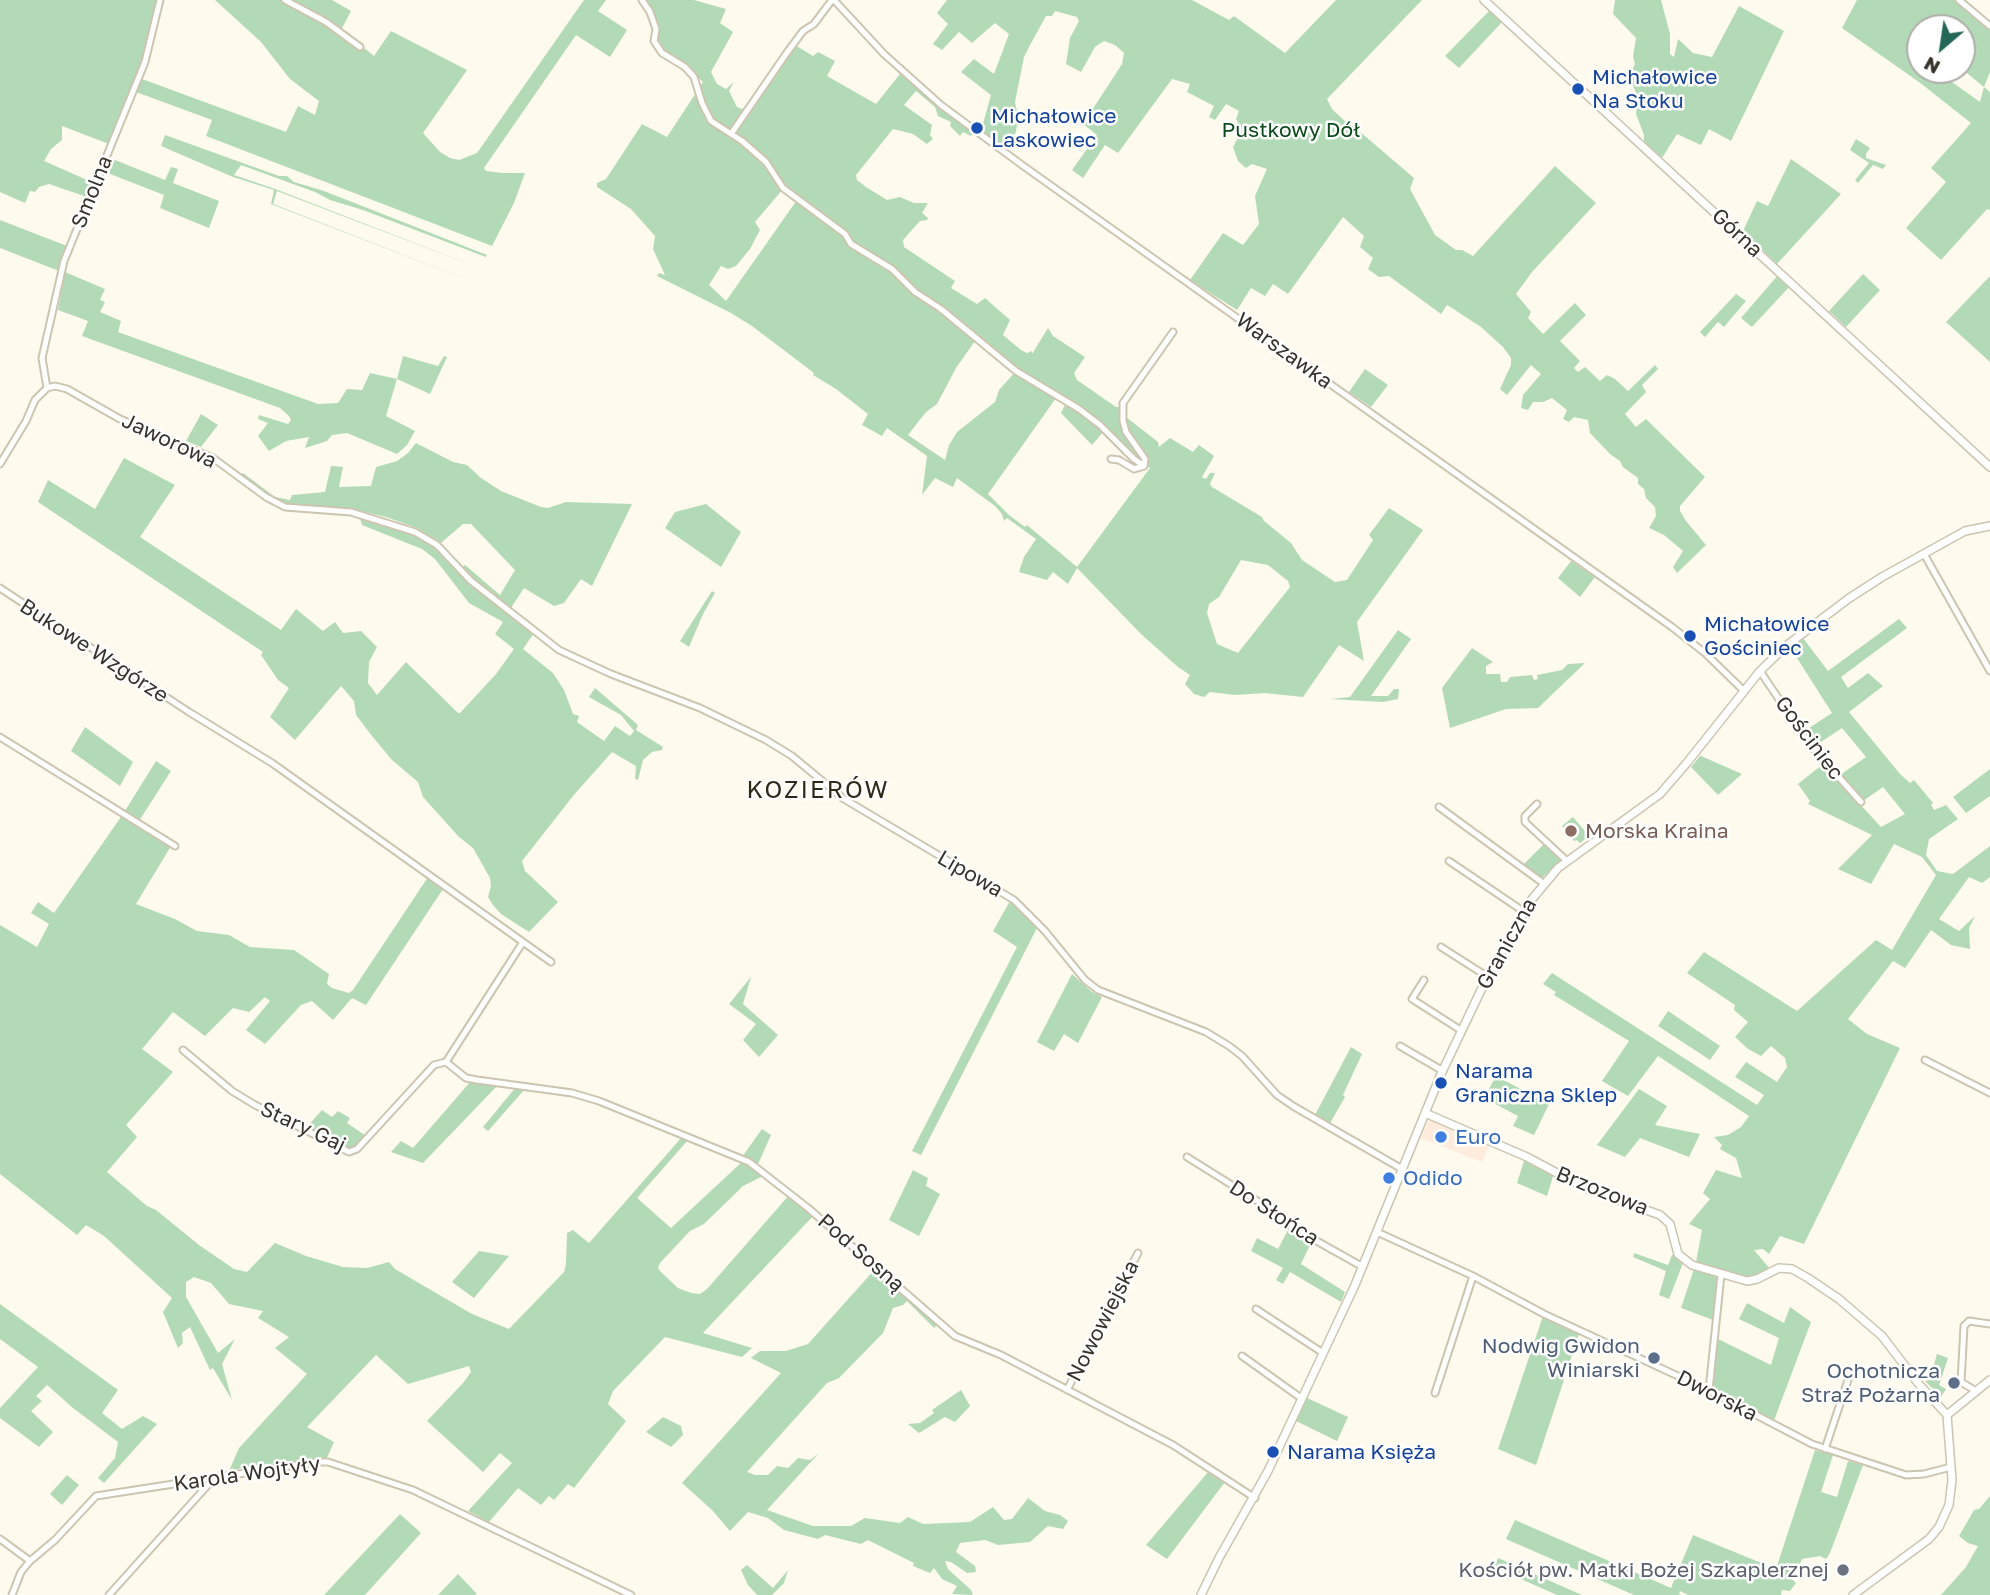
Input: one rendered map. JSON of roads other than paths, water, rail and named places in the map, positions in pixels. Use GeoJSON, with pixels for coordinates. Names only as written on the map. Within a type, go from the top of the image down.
{"type":"FeatureCollection","features":[{"type":"Feature","properties":{"kind":"street","name":"Smolna"},"geometry":{"type":"LineString","coordinates":[[47,388],[42,358],[64,261],[145,62],[160,0]]}},
{"type":"Feature","properties":{"kind":"street"},"geometry":{"type":"LineString","coordinates":[[285,0],[326,22],[360,47]]}},
{"type":"Feature","properties":{"kind":"street"},"geometry":{"type":"LineString","coordinates":[[642,0],[656,29],[654,41],[662,53],[685,67],[694,77],[711,121],[766,162],[783,188],[845,234],[851,244],[892,269],[915,292],[941,309],[1016,371],[1079,409],[1100,425],[1144,466]]}},
{"type":"Feature","properties":{"kind":"street"},"geometry":{"type":"LineString","coordinates":[[731,134],[798,39],[833,0]]}},
{"type":"Feature","properties":{"kind":"street","name":"Warszawka"},"geometry":{"type":"LineString","coordinates":[[833,0],[884,54],[941,105],[1672,627],[1706,653],[1744,691]]}},
{"type":"Feature","properties":{"kind":"street","name":"Górna"},"geometry":{"type":"LineString","coordinates":[[1484,0],[1990,467]]}},
{"type":"Feature","properties":{"kind":"street"},"geometry":{"type":"LineString","coordinates":[[1959,0],[1990,26]]}},
{"type":"Feature","properties":{"kind":"street"},"geometry":{"type":"LineString","coordinates":[[1144,466],[1144,459],[1126,432],[1123,421],[1124,403],[1173,332]]}},
{"type":"Feature","properties":{"kind":"street","name":"Jaworowa"},"geometry":{"type":"LineString","coordinates":[[47,388],[55,386],[67,389],[120,419],[213,458],[266,497],[285,507],[351,512],[415,531],[437,545],[471,581],[511,612]]}},
{"type":"Feature","properties":{"kind":"street"},"geometry":{"type":"LineString","coordinates":[[0,464],[26,421],[35,400],[47,388]]}},
{"type":"Feature","properties":{"kind":"street"},"geometry":{"type":"LineString","coordinates":[[1111,459],[1119,460],[1134,469],[1144,466]]}},
{"type":"Feature","properties":{"kind":"street","name":"Graniczna"},"geometry":{"type":"LineString","coordinates":[[1201,1595],[1255,1498],[1363,1267],[1443,1071],[1522,911],[1543,883],[1567,861],[1660,794],[1760,671],[1786,646],[1848,599],[1924,554],[1965,531],[1990,526]]}},
{"type":"Feature","properties":{"kind":"street"},"geometry":{"type":"LineString","coordinates":[[1924,554],[1990,671]]}},
{"type":"Feature","properties":{"kind":"street","name":"Bukowe Wzgórze"},"geometry":{"type":"LineString","coordinates":[[0,588],[272,763],[551,962]]}},
{"type":"Feature","properties":{"kind":"street","name":"Lipowa"},"geometry":{"type":"LineString","coordinates":[[511,612],[568,655],[699,708],[766,740],[792,756],[844,799],[1014,900],[1045,931],[1085,980],[1098,990],[1206,1032],[1229,1045],[1277,1095],[1402,1169]]}},
{"type":"Feature","properties":{"kind":"street","name":"Gościniec"},"geometry":{"type":"LineString","coordinates":[[1760,671],[1809,744],[1861,802]]}},
{"type":"Feature","properties":{"kind":"street"},"geometry":{"type":"LineString","coordinates":[[0,737],[175,846]]}},
{"type":"Feature","properties":{"kind":"street"},"geometry":{"type":"LineString","coordinates":[[1537,804],[1525,816],[1525,822],[1567,861]]}},
{"type":"Feature","properties":{"kind":"street"},"geometry":{"type":"LineString","coordinates":[[1439,807],[1543,883]]}},
{"type":"Feature","properties":{"kind":"street"},"geometry":{"type":"LineString","coordinates":[[1449,861],[1522,911]]}},
{"type":"Feature","properties":{"kind":"street"},"geometry":{"type":"LineString","coordinates":[[446,1062],[523,942]]}},
{"type":"Feature","properties":{"kind":"street"},"geometry":{"type":"LineString","coordinates":[[1441,947],[1488,977]]}},
{"type":"Feature","properties":{"kind":"street"},"geometry":{"type":"LineString","coordinates":[[1424,980],[1412,999],[1462,1031]]}},
{"type":"Feature","properties":{"kind":"street"},"geometry":{"type":"LineString","coordinates":[[1400,1046],[1443,1071]]}},
{"type":"Feature","properties":{"kind":"street","name":"Stary Gaj"},"geometry":{"type":"LineString","coordinates":[[183,1050],[232,1091],[349,1152],[357,1149],[434,1065],[446,1062]]}},
{"type":"Feature","properties":{"kind":"street"},"geometry":{"type":"LineString","coordinates":[[1925,1060],[1990,1093]]}},
{"type":"Feature","properties":{"kind":"street","name":"Pod Sosną"},"geometry":{"type":"LineString","coordinates":[[446,1062],[466,1077],[477,1080],[572,1093],[600,1101],[749,1162],[817,1215],[955,1336],[1001,1355],[1173,1445],[1255,1498]]}},
{"type":"Feature","properties":{"kind":"street","name":"Brzozowa"},"geometry":{"type":"LineString","coordinates":[[1425,1113],[1527,1157],[1585,1188],[1660,1215],[1670,1224],[1678,1254],[1692,1265],[1746,1281],[1757,1279],[1779,1268],[1792,1269],[1808,1278],[1839,1299],[1882,1336],[1947,1415]]}},
{"type":"Feature","properties":{"kind":"street","name":"Do Słońca"},"geometry":{"type":"LineString","coordinates":[[1187,1157],[1275,1212],[1290,1227],[1363,1267]]}},
{"type":"Feature","properties":{"kind":"street","name":"Dworska"},"geometry":{"type":"LineString","coordinates":[[1377,1232],[1473,1276],[1544,1314],[1709,1390],[1770,1424],[1825,1449],[1906,1475],[1924,1474],[1951,1466]]}},
{"type":"Feature","properties":{"kind":"street","name":"Nowowiejska"},"geometry":{"type":"LineString","coordinates":[[1067,1390],[1139,1253]]}},
{"type":"Feature","properties":{"kind":"street"},"geometry":{"type":"LineString","coordinates":[[1709,1390],[1721,1275]]}},
{"type":"Feature","properties":{"kind":"street"},"geometry":{"type":"LineString","coordinates":[[1435,1393],[1473,1276]]}},
{"type":"Feature","properties":{"kind":"street"},"geometry":{"type":"LineString","coordinates":[[1255,1309],[1323,1353]]}},
{"type":"Feature","properties":{"kind":"street"},"geometry":{"type":"LineString","coordinates":[[1976,1391],[1961,1382],[1964,1326],[1969,1321],[1990,1324]]}},
{"type":"Feature","properties":{"kind":"street"},"geometry":{"type":"LineString","coordinates":[[1242,1356],[1301,1398]]}},
{"type":"Feature","properties":{"kind":"street"},"geometry":{"type":"LineString","coordinates":[[1825,1449],[1848,1380]]}},
{"type":"Feature","properties":{"kind":"street"},"geometry":{"type":"LineString","coordinates":[[1853,1595],[1936,1533],[1949,1505],[1951,1466],[1947,1415],[1990,1380]]}},
{"type":"Feature","properties":{"kind":"street"},"geometry":{"type":"LineString","coordinates":[[1963,1403],[1967,1387]]}},
{"type":"Feature","properties":{"kind":"street","name":"Karola Wojtyły"},"geometry":{"type":"LineString","coordinates":[[30,1561],[55,1540],[96,1496],[328,1462],[414,1490],[631,1595]]}},
{"type":"Feature","properties":{"kind":"street"},"geometry":{"type":"LineString","coordinates":[[109,1595],[215,1477]]}},
{"type":"Feature","properties":{"kind":"street"},"geometry":{"type":"LineString","coordinates":[[0,1539],[30,1561],[21,1572],[12,1595]]}},
{"type":"Feature","properties":{"kind":"place","name":"Michałowice Na Stoku"},"geometry":{"type":"Point","coordinates":[1578,89]}},
{"type":"Feature","properties":{"kind":"place","name":"Michałowice Laskowiec"},"geometry":{"type":"Point","coordinates":[977,128]}},
{"type":"Feature","properties":{"kind":"place","name":"Michałowice Gościniec"},"geometry":{"type":"Point","coordinates":[1690,636]}},
{"type":"Feature","properties":{"kind":"place","name":"Morska Kraina"},"geometry":{"type":"Point","coordinates":[1571,831]}},
{"type":"Feature","properties":{"kind":"place","name":"Narama Graniczna Sklep"},"geometry":{"type":"Point","coordinates":[1441,1083]}},
{"type":"Feature","properties":{"kind":"place","name":"Euro"},"geometry":{"type":"Point","coordinates":[1441,1137]}},
{"type":"Feature","properties":{"kind":"place","name":"Odido"},"geometry":{"type":"Point","coordinates":[1389,1178]}},
{"type":"Feature","properties":{"kind":"place","name":"Nodwig Gwidon Winiarski"},"geometry":{"type":"Point","coordinates":[1654,1358]}},
{"type":"Feature","properties":{"kind":"place","name":"Ochotnicza Straż Pożarna"},"geometry":{"type":"Point","coordinates":[1954,1383]}},
{"type":"Feature","properties":{"kind":"place","name":"Narama Księża"},"geometry":{"type":"Point","coordinates":[1273,1452]}},
{"type":"Feature","properties":{"kind":"place","name":"Kościół pw. Matki Bożej Szkaplerznej"},"geometry":{"type":"Point","coordinates":[1843,1570]}},
{"type":"Feature","properties":{"kind":"district","name":"KOZIERÓW"},"geometry":{"type":"Point","coordinates":[818,790]}},
{"type":"Feature","properties":{"kind":"park label","name":"Pustkowy Dół"},"geometry":{"type":"Point","coordinates":[1291,130]}}]}
